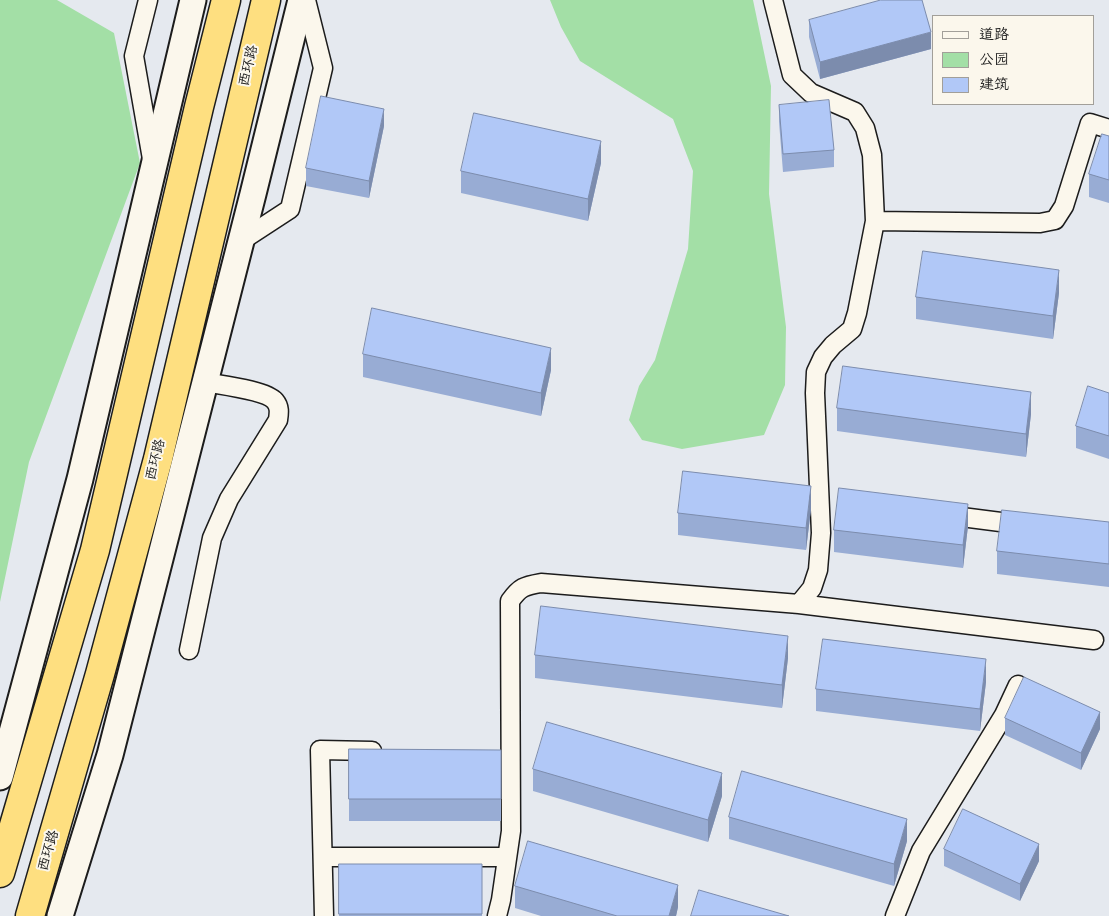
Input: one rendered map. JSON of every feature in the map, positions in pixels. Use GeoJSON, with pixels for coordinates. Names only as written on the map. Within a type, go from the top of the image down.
{"type":"FeatureCollection","features":[{"type":"Feature","properties":{"kind":"highway"},"geometry":{"type":"LineString","coordinates":[[0,873],[96,550],[226,0]]}},
{"type":"Feature","properties":{"kind":"highway","name":"西环路"},"geometry":{"type":"LineString","coordinates":[[30,916],[100,674],[158,459],[266,0]]}},
{"type":"Feature","properties":{"kind":"street"},"geometry":{"type":"LineString","coordinates":[[148,0],[134,56],[153,167]]}},
{"type":"Feature","properties":{"kind":"street"},"geometry":{"type":"LineString","coordinates":[[0,777],[80,479],[193,0]]}},
{"type":"Feature","properties":{"kind":"street"},"geometry":{"type":"LineString","coordinates":[[60,916],[110,755],[301,0]]}},
{"type":"Feature","properties":{"kind":"street"},"geometry":{"type":"LineString","coordinates":[[241,241],[290,209],[323,68],[306,0]]}},
{"type":"Feature","properties":{"kind":"street"},"geometry":{"type":"LineString","coordinates":[[773,0],[792,75],[811,93],[854,112],[865,128],[872,155],[875,221],[857,313],[852,329],[833,345],[823,357],[816,372],[815,393],[821,533],[818,570],[812,588],[799,604]]}},
{"type":"Feature","properties":{"kind":"street"},"geometry":{"type":"LineString","coordinates":[[875,221],[1040,223],[1055,220],[1064,206],[1090,123],[1109,129]]}},
{"type":"Feature","properties":{"kind":"street"},"geometry":{"type":"LineString","coordinates":[[189,650],[212,538],[229,499],[278,420],[280,412],[274,400],[260,393],[205,382]]}},
{"type":"Feature","properties":{"kind":"street"},"geometry":{"type":"LineString","coordinates":[[820,498],[839,501]]}},
{"type":"Feature","properties":{"kind":"street"},"geometry":{"type":"LineString","coordinates":[[926,512],[1042,527]]}},
{"type":"Feature","properties":{"kind":"street"},"geometry":{"type":"LineString","coordinates":[[497,916],[511,831],[510,601],[524,586],[541,583],[799,604],[1094,640]]}},
{"type":"Feature","properties":{"kind":"street"},"geometry":{"type":"LineString","coordinates":[[895,916],[921,851],[1004,715],[1018,685]]}},
{"type":"Feature","properties":{"kind":"street"},"geometry":{"type":"LineString","coordinates":[[324,916],[320,750],[390,751]]}},
{"type":"Feature","properties":{"kind":"street"},"geometry":{"type":"LineString","coordinates":[[490,753],[510,753]]}},
{"type":"Feature","properties":{"kind":"street"},"geometry":{"type":"LineString","coordinates":[[39,916],[110,755]]}},
{"type":"Feature","properties":{"kind":"street"},"geometry":{"type":"LineString","coordinates":[[323,857],[507,857]]}},
{"type":"Feature","properties":{"kind":"green space"},"geometry":{"type":"Polygon","coordinates":[[[0,0],[57,0],[114,33],[140,163],[29,462],[0,602],[0,0]]]}},
{"type":"Feature","properties":{"kind":"green space"},"geometry":{"type":"Polygon","coordinates":[[[550,0],[753,0],[771,86],[769,194],[786,327],[785,385],[764,435],[682,449],[642,440],[629,420],[639,386],[655,360],[688,249],[693,171],[673,119],[580,61],[561,27],[550,0]]]}},
{"type":"Feature","properties":{"kind":"building"},"geometry":{"type":"Polygon","coordinates":[[[881,0],[922,0],[931,32],[820,62],[809,20],[881,0]]]}},
{"type":"Feature","properties":{"kind":"building"},"geometry":{"type":"Polygon","coordinates":[[[321,96],[384,109],[369,181],[306,168],[321,96]]]}},
{"type":"Feature","properties":{"kind":"building"},"geometry":{"type":"Polygon","coordinates":[[[829,100],[834,150],[783,154],[779,105],[829,100]]]}},
{"type":"Feature","properties":{"kind":"building"},"geometry":{"type":"Polygon","coordinates":[[[474,113],[601,141],[588,199],[461,171],[474,113]]]}},
{"type":"Feature","properties":{"kind":"building"},"geometry":{"type":"Polygon","coordinates":[[[1102,134],[1109,136],[1109,180],[1089,174],[1102,134]]]}},
{"type":"Feature","properties":{"kind":"building"},"geometry":{"type":"Polygon","coordinates":[[[923,251],[1059,270],[1053,316],[916,297],[923,251]]]}},
{"type":"Feature","properties":{"kind":"building"},"geometry":{"type":"Polygon","coordinates":[[[372,308],[551,348],[541,393],[363,354],[372,308]]]}},
{"type":"Feature","properties":{"kind":"building"},"geometry":{"type":"Polygon","coordinates":[[[843,366],[1031,392],[1026,434],[837,408],[843,366]]]}},
{"type":"Feature","properties":{"kind":"building"},"geometry":{"type":"Polygon","coordinates":[[[1088,386],[1109,393],[1109,436],[1076,426],[1088,386]]]}},
{"type":"Feature","properties":{"kind":"building"},"geometry":{"type":"Polygon","coordinates":[[[683,471],[811,486],[806,528],[678,513],[683,471]]]}},
{"type":"Feature","properties":{"kind":"building"},"geometry":{"type":"Polygon","coordinates":[[[839,488],[968,504],[963,545],[834,530],[839,488]]]}},
{"type":"Feature","properties":{"kind":"building"},"geometry":{"type":"Polygon","coordinates":[[[1002,510],[1109,522],[1109,564],[997,551],[1002,510]]]}},
{"type":"Feature","properties":{"kind":"building"},"geometry":{"type":"Polygon","coordinates":[[[541,606],[788,636],[782,685],[535,655],[541,606]]]}},
{"type":"Feature","properties":{"kind":"building"},"geometry":{"type":"Polygon","coordinates":[[[823,639],[986,659],[980,709],[816,689],[823,639]]]}},
{"type":"Feature","properties":{"kind":"building"},"geometry":{"type":"Polygon","coordinates":[[[1024,677],[1100,712],[1081,753],[1005,718],[1024,677]]]}},
{"type":"Feature","properties":{"kind":"building"},"geometry":{"type":"Polygon","coordinates":[[[547,722],[722,773],[708,820],[533,769],[547,722]]]}},
{"type":"Feature","properties":{"kind":"building"},"geometry":{"type":"Polygon","coordinates":[[[349,749],[501,750],[501,799],[349,799],[349,749]]]}},
{"type":"Feature","properties":{"kind":"building"},"geometry":{"type":"Polygon","coordinates":[[[742,771],[907,819],[894,864],[729,817],[742,771]]]}},
{"type":"Feature","properties":{"kind":"building"},"geometry":{"type":"Polygon","coordinates":[[[963,809],[1039,844],[1020,884],[944,849],[963,809]]]}},
{"type":"Feature","properties":{"kind":"building"},"geometry":{"type":"Polygon","coordinates":[[[528,841],[678,885],[669,916],[617,916],[515,886],[528,841]]]}},
{"type":"Feature","properties":{"kind":"building"},"geometry":{"type":"Polygon","coordinates":[[[339,864],[482,864],[482,914],[339,914],[339,864]]]}},
{"type":"Feature","properties":{"kind":"building"},"geometry":{"type":"Polygon","coordinates":[[[699,890],[789,916],[691,916],[699,890]]]}}]}
